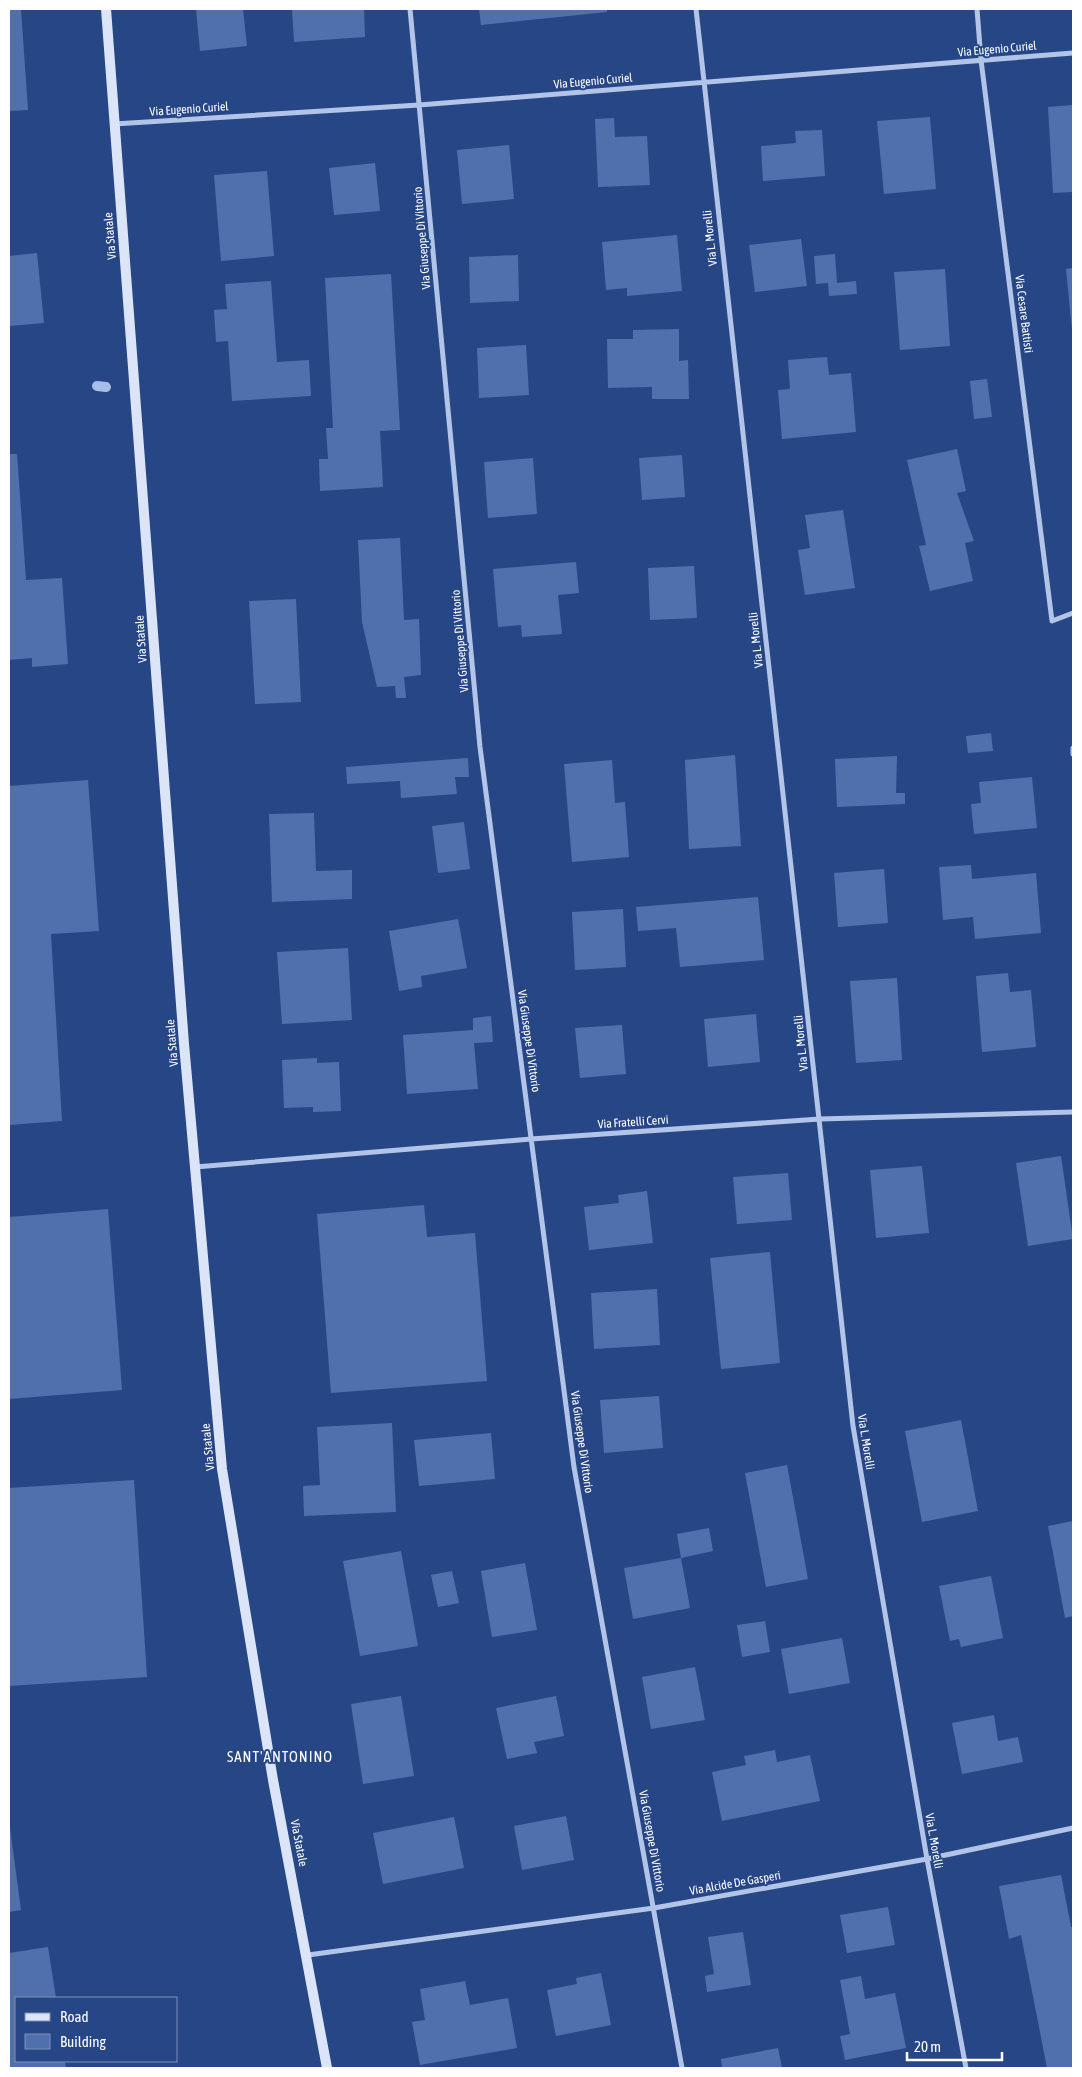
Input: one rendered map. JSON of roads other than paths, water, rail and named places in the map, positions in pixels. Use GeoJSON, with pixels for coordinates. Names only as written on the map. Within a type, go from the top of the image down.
{"type":"FeatureCollection","features":[{"type":"Feature","properties":{"kind":"main road","name":"Via Statale"},"geometry":{"type":"LineString","coordinates":[[106,9],[195,1167],[222,1469],[274,1780],[308,1955],[327,2068]]}},
{"type":"Feature","properties":{"kind":"street","name":"Via Giuseppe Di Vittorio"},"geometry":{"type":"LineString","coordinates":[[410,9],[480,747],[574,1467],[682,2068]]}},
{"type":"Feature","properties":{"kind":"street","name":"Via L. Morelli"},"geometry":{"type":"LineString","coordinates":[[696,9],[853,1426],[927,1859],[966,2068]]}},
{"type":"Feature","properties":{"kind":"street","name":"Via Cesare Battisti"},"geometry":{"type":"LineString","coordinates":[[977,9],[981,60],[1052,621],[1073,613]]}},
{"type":"Feature","properties":{"kind":"street","name":"Via Eugenio Curiel"},"geometry":{"type":"LineString","coordinates":[[114,124],[419,105],[1073,53]]}},
{"type":"Feature","properties":{"kind":"street"},"geometry":{"type":"LineString","coordinates":[[1073,748],[1073,754]]}},
{"type":"Feature","properties":{"kind":"street","name":"Via Fratelli Cervi"},"geometry":{"type":"LineString","coordinates":[[195,1167],[531,1139],[820,1119],[1073,1112]]}},
{"type":"Feature","properties":{"kind":"street","name":"Via Alcide De Gasperi"},"geometry":{"type":"LineString","coordinates":[[308,1955],[654,1908],[927,1859],[1073,1828]]}},
{"type":"Feature","properties":{"kind":"waterway"},"geometry":{"type":"LineString","coordinates":[[97,386],[106,387]]}},
{"type":"Feature","properties":{"kind":"district","name":"SANT'ANTONINO"},"geometry":{"type":"Point","coordinates":[280,1756]}}]}
